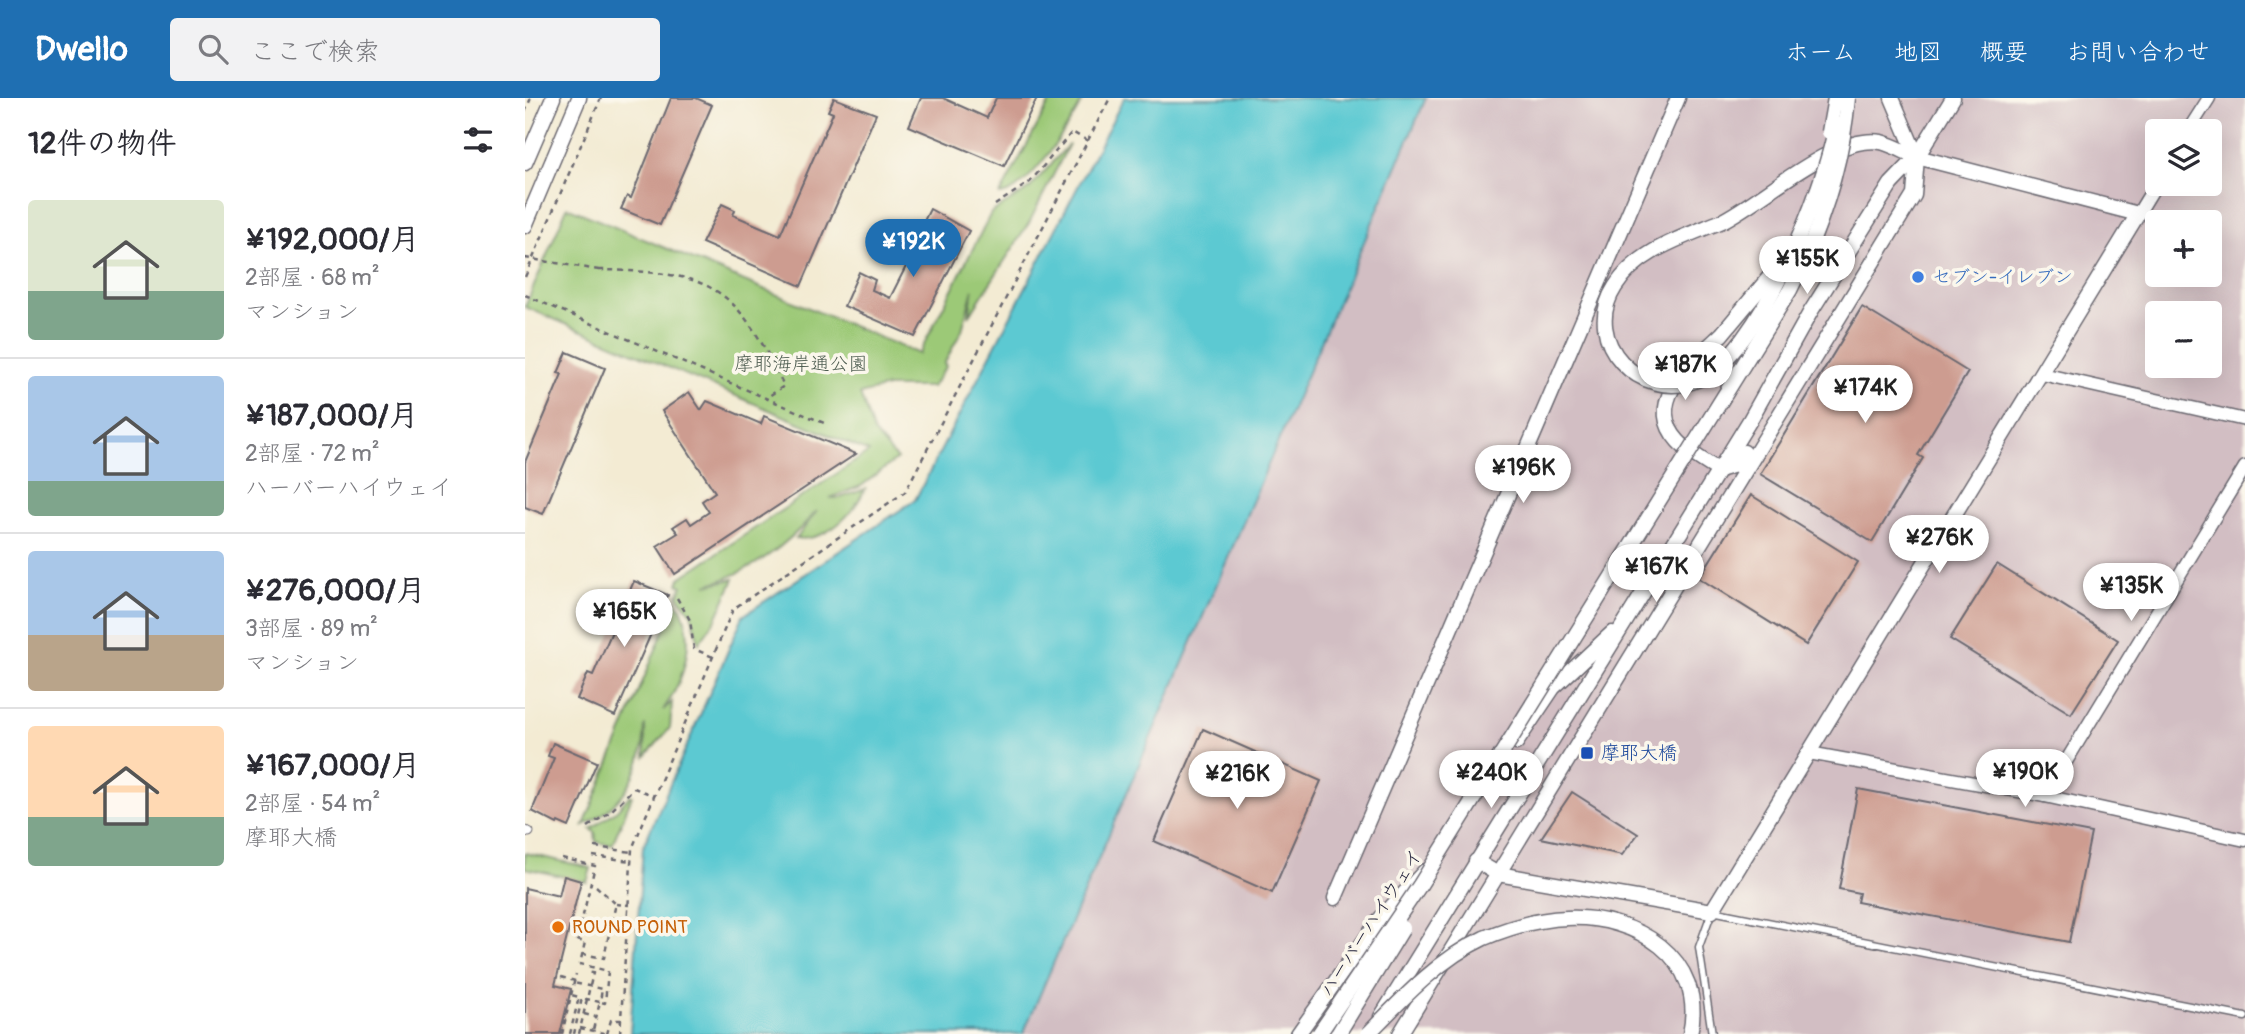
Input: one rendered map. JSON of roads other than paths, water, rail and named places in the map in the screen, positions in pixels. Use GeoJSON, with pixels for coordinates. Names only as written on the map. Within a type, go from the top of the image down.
{"type":"FeatureCollection","features":[{"type":"Feature","properties":{"kind":"street"},"geometry":{"type":"LineString","coordinates":[[525,163],[553,98]]}},
{"type":"Feature","properties":{"kind":"street"},"geometry":{"type":"LineString","coordinates":[[525,226],[579,98]]}},
{"type":"Feature","properties":{"kind":"street"},"geometry":{"type":"LineString","coordinates":[[1335,898],[1678,98]]}},
{"type":"Feature","properties":{"kind":"street"},"geometry":{"type":"LineString","coordinates":[[1838,98],[1831,145],[1807,215],[1765,304],[1744,338],[1724,362],[1697,380],[1667,385],[1637,376],[1614,354],[1606,334],[1605,310],[1614,287],[1630,268],[1650,254],[1722,221],[1823,157],[1854,143],[1882,143],[1917,157],[2138,214]]}},
{"type":"Feature","properties":{"kind":"street"},"geometry":{"type":"LineString","coordinates":[[1717,470],[1677,440],[1668,426],[1665,409],[1676,381],[1764,285],[1792,238],[1821,160],[1838,98]]}},
{"type":"Feature","properties":{"kind":"street","name":"ハーバーハイウェイ"},"geometry":{"type":"LineString","coordinates":[[1319,1034],[1420,885],[1785,299],[1806,259],[1832,189],[1848,98]]}},
{"type":"Feature","properties":{"kind":"street","name":"ハーバーハイウェイ"},"geometry":{"type":"LineString","coordinates":[[1338,1034],[1624,569],[1797,296],[1824,237],[1841,188],[1857,98]]}},
{"type":"Feature","properties":{"kind":"street"},"geometry":{"type":"LineString","coordinates":[[1400,1034],[1914,195],[1917,157],[1892,98]]}},
{"type":"Feature","properties":{"kind":"street"},"geometry":{"type":"LineString","coordinates":[[1369,1034],[1626,620],[1811,312],[1892,184],[1917,157],[1953,98]]}},
{"type":"Feature","properties":{"kind":"street"},"geometry":{"type":"LineString","coordinates":[[2196,119],[2209,98]]}},
{"type":"Feature","properties":{"kind":"street"},"geometry":{"type":"LineString","coordinates":[[1476,861],[1498,874],[1712,911],[2149,196]]}},
{"type":"Feature","properties":{"kind":"street"},"geometry":{"type":"LineString","coordinates":[[1717,470],[1736,465],[1805,353],[1844,308]]}},
{"type":"Feature","properties":{"kind":"street"},"geometry":{"type":"LineString","coordinates":[[2042,374],[2245,421]]}},
{"type":"Feature","properties":{"kind":"street"},"geometry":{"type":"LineString","coordinates":[[2045,796],[2245,467]]}},
{"type":"Feature","properties":{"kind":"street"},"geometry":{"type":"LineString","coordinates":[[1299,1034],[1334,980],[1380,919],[1439,855],[1553,688],[1626,620]]}},
{"type":"Feature","properties":{"kind":"street"},"geometry":{"type":"LineString","coordinates":[[1809,753],[2045,796],[2245,840]]}},
{"type":"Feature","properties":{"kind":"street"},"geometry":{"type":"LineString","coordinates":[[1369,1034],[1424,980],[1481,939],[1510,928],[1566,918],[1606,920],[1623,925],[1666,950],[1677,963],[1691,990],[1691,1034]]}},
{"type":"Feature","properties":{"kind":"lane"},"geometry":{"type":"LineString","coordinates":[[1712,1034],[1699,947],[1712,911],[2245,1017]]}},
{"type":"Feature","properties":{"kind":"water"},"geometry":{"type":"Polygon","coordinates":[[[1124,98],[1426,98],[1023,1034],[630,1034],[643,847],[743,616],[915,500],[1124,98]]]}},
{"type":"Feature","properties":{"kind":"place","name":"セブン-イレブン"},"geometry":{"type":"Point","coordinates":[1918,277]}},
{"type":"Feature","properties":{"kind":"place","name":"摩耶大橋"},"geometry":{"type":"Point","coordinates":[1587,753]}},
{"type":"Feature","properties":{"kind":"place","name":"ROUND POINT"},"geometry":{"type":"Point","coordinates":[558,927]}},
{"type":"Feature","properties":{"kind":"park label","name":"摩耶海岸通公園"},"geometry":{"type":"Point","coordinates":[801,364]}}]}
